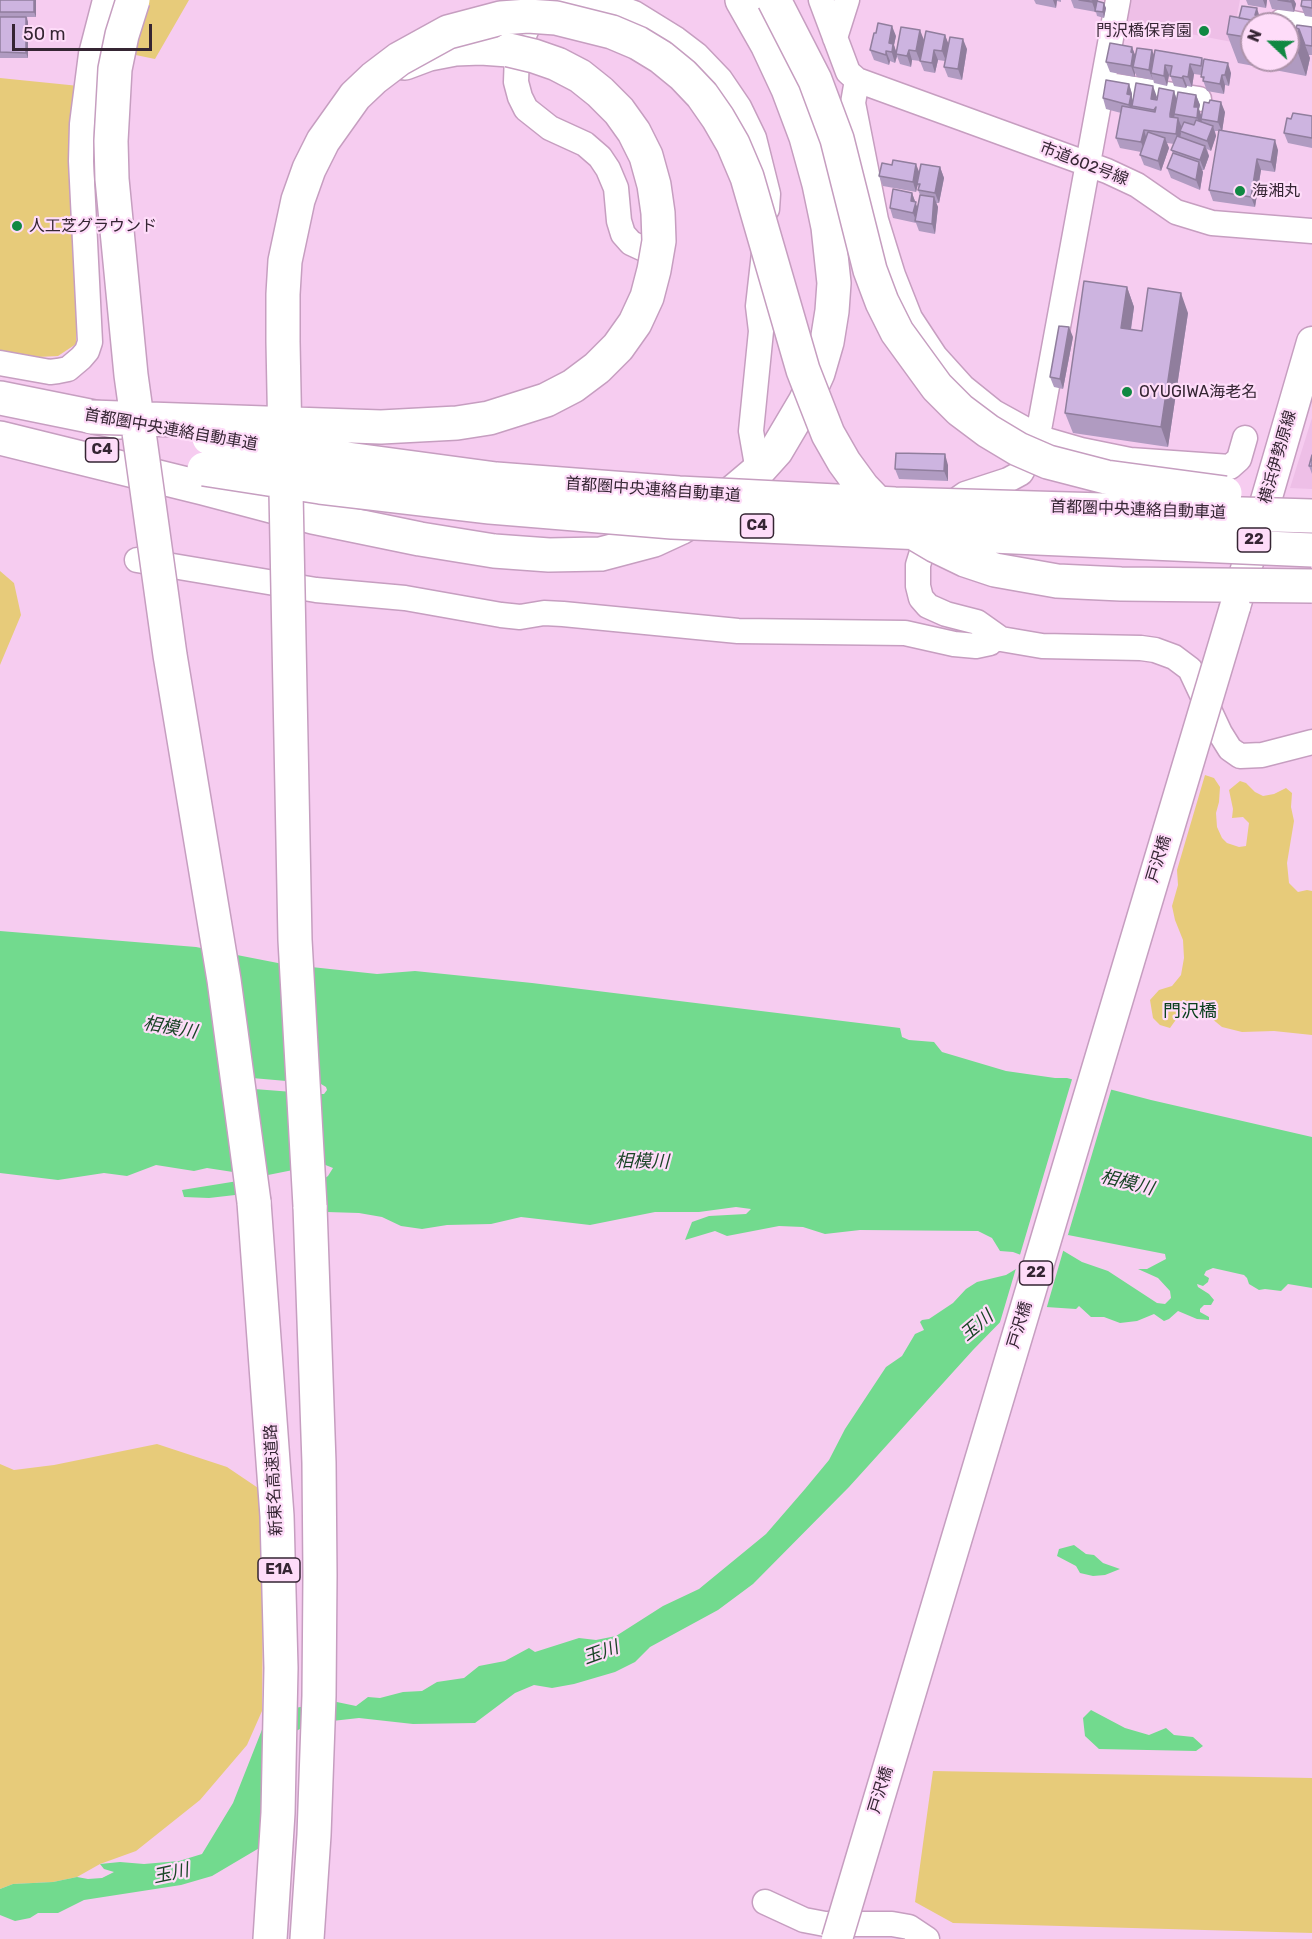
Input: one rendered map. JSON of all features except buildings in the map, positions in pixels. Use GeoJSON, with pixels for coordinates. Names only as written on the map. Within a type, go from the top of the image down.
{"type":"FeatureCollection","features":[{"type":"Feature","properties":{"kind":"highway","name":"新東名高速道路"},"geometry":{"type":"LineString","coordinates":[[133,0],[122,35],[116,69],[111,141],[112,179],[129,364],[170,655],[224,980],[254,1202],[277,1516],[281,1668],[278,1813],[270,1939]]}},
{"type":"Feature","properties":{"kind":"highway"},"geometry":{"type":"LineString","coordinates":[[0,438],[314,517],[420,539],[494,551],[549,555],[601,554],[654,540],[680,528],[715,507],[758,471],[776,451],[791,427],[818,373],[827,342],[834,283],[828,227],[806,137],[788,89],[767,44],[742,0]]}},
{"type":"Feature","properties":{"kind":"highway"},"geometry":{"type":"LineString","coordinates":[[774,0],[790,27],[815,80],[837,139],[870,270],[882,302],[897,332],[915,359],[937,387],[960,410],[988,431],[1018,448],[1048,462],[1075,470],[1159,485],[1312,503]]}},
{"type":"Feature","properties":{"kind":"highway"},"geometry":{"type":"LineString","coordinates":[[374,78],[399,58],[439,36],[501,18],[528,16],[556,18],[612,32],[638,43],[661,57],[683,75],[707,103],[733,144],[759,214],[792,334],[828,434],[844,462],[863,488],[885,511],[909,530],[965,560],[1027,577],[1121,584],[1312,586]]}},
{"type":"Feature","properties":{"kind":"highway"},"geometry":{"type":"LineString","coordinates":[[91,417],[381,427],[457,423],[518,411],[546,400],[573,386],[597,368],[618,347],[635,323],[646,297],[657,255],[658,213],[654,185],[646,156],[634,132],[619,111],[580,76],[557,64],[509,50],[455,49],[429,54],[401,64],[374,78]]}},
{"type":"Feature","properties":{"kind":"highway","name":"E1A"},"geometry":{"type":"LineString","coordinates":[[307,1939],[319,1696],[320,1462],[310,1206],[295,940],[283,294],[290,231],[309,169],[323,141],[339,117],[355,96],[374,78]]}},
{"type":"Feature","properties":{"kind":"highway","name":"首都圏中央連絡自動車道"},"geometry":{"type":"LineString","coordinates":[[0,398],[91,417],[325,456],[496,479],[679,493],[884,503],[1312,516]]}},
{"type":"Feature","properties":{"kind":"highway","name":"首都圏中央連絡自動車道"},"geometry":{"type":"LineString","coordinates":[[0,429],[204,469],[320,487],[490,507],[695,523],[1312,550]]}},
{"type":"Feature","properties":{"kind":"main road","name":"横浜伊勢原線"},"geometry":{"type":"LineString","coordinates":[[1235,607],[1312,342]]}},
{"type":"Feature","properties":{"kind":"main road","name":"戸沢橋"},"geometry":{"type":"LineString","coordinates":[[837,1939],[1235,607]]}},
{"type":"Feature","properties":{"kind":"street"},"geometry":{"type":"LineString","coordinates":[[0,363],[50,372],[68,369],[87,351],[90,342],[81,161],[82,124],[91,54],[105,0]]}},
{"type":"Feature","properties":{"kind":"street"},"geometry":{"type":"LineString","coordinates":[[821,0],[848,72],[857,81],[853,103],[876,220],[893,275],[910,318],[934,356],[963,387],[994,412],[1037,436],[1081,450],[1130,460],[1230,467],[1239,459],[1245,438]]}},
{"type":"Feature","properties":{"kind":"street"},"geometry":{"type":"LineString","coordinates":[[836,38],[847,0]]}},
{"type":"Feature","properties":{"kind":"street"},"geometry":{"type":"LineString","coordinates":[[1118,0],[1033,455],[1021,472],[1008,480],[965,494],[945,508],[930,526],[918,565],[918,586],[921,598],[928,606],[946,614],[977,622],[995,637],[1001,639],[1042,646],[1140,648],[1166,653],[1190,669],[1220,733],[1234,753],[1240,756],[1262,755],[1312,742]]}},
{"type":"Feature","properties":{"kind":"street"},"geometry":{"type":"LineString","coordinates":[[657,255],[631,243],[623,234],[619,221],[616,188],[600,157],[585,144],[550,128],[526,109],[520,97],[516,82],[517,54],[527,28],[550,9],[565,4],[612,2],[654,24],[697,55],[739,107],[754,138],[768,194],[758,306],[761,332],[751,431],[758,471]]}},
{"type":"Feature","properties":{"kind":"street","name":"市道602号線"},"geometry":{"type":"LineString","coordinates":[[857,81],[1089,165],[1137,185],[1176,212],[1212,223],[1312,231]]}},
{"type":"Feature","properties":{"kind":"street"},"geometry":{"type":"LineString","coordinates":[[1103,84],[1198,99]]}},
{"type":"Feature","properties":{"kind":"street"},"geometry":{"type":"LineString","coordinates":[[1130,460],[1164,478],[1240,498],[1312,511]]}},
{"type":"Feature","properties":{"kind":"street"},"geometry":{"type":"LineString","coordinates":[[137,560],[304,588],[362,596],[405,598],[520,617],[544,613],[738,631],[905,633],[954,644],[976,646],[990,643],[995,637]]}},
{"type":"Feature","properties":{"kind":"street"},"geometry":{"type":"LineString","coordinates":[[765,1902],[804,1920],[825,1924],[892,1924],[909,1927],[927,1939]]}},
{"type":"Feature","properties":{"kind":"shaded area"},"geometry":{"type":"Polygon","coordinates":[[[116,0],[189,0],[155,59],[102,48],[116,0]]]}},
{"type":"Feature","properties":{"kind":"shaded area","name":"門沢橋保育園"},"geometry":{"type":"Polygon","coordinates":[[[1121,0],[1240,0],[1232,42],[1117,20],[1121,0]]]}},
{"type":"Feature","properties":{"kind":"shaded area"},"geometry":{"type":"Polygon","coordinates":[[[0,78],[79,86],[76,344],[58,356],[17,358],[0,354],[0,78]]]}},
{"type":"Feature","properties":{"kind":"shaded area"},"geometry":{"type":"Polygon","coordinates":[[[1312,418],[1312,489],[1290,488],[1312,418]]]}},
{"type":"Feature","properties":{"kind":"shaded area"},"geometry":{"type":"Polygon","coordinates":[[[0,571],[14,583],[21,615],[0,665],[0,571]]]}},
{"type":"Feature","properties":{"kind":"shaded area"},"geometry":{"type":"Polygon","coordinates":[[[1205,775],[1214,778],[1220,787],[1216,813],[1217,827],[1222,838],[1227,843],[1239,847],[1246,846],[1249,823],[1243,817],[1232,818],[1233,809],[1229,790],[1240,781],[1263,796],[1286,788],[1292,793],[1291,807],[1294,821],[1287,863],[1289,883],[1298,892],[1312,891],[1312,1035],[1274,1031],[1242,1032],[1222,1027],[1200,1009],[1191,1005],[1180,1014],[1170,1028],[1160,1025],[1153,1018],[1150,1000],[1159,990],[1172,986],[1181,975],[1184,958],[1183,940],[1172,906],[1178,885],[1177,870],[1205,775]]]}},
{"type":"Feature","properties":{"kind":"shaded area"},"geometry":{"type":"Polygon","coordinates":[[[157,1444],[227,1467],[264,1492],[262,1711],[247,1745],[200,1800],[136,1851],[100,1864],[77,1877],[53,1882],[13,1884],[0,1889],[0,1464],[14,1470],[54,1465],[157,1444]]]}},
{"type":"Feature","properties":{"kind":"shaded area"},"geometry":{"type":"Polygon","coordinates":[[[933,1771],[1312,1778],[1312,1933],[953,1923],[915,1902],[933,1771]]]}},
{"type":"Feature","properties":{"kind":"water"},"geometry":{"type":"Polygon","coordinates":[[[0,931],[196,947],[283,964],[377,974],[415,971],[532,983],[900,1028],[902,1037],[909,1040],[934,1042],[942,1052],[1006,1071],[1067,1078],[1312,1137],[1312,1288],[1288,1284],[1281,1291],[1259,1290],[1249,1284],[1244,1275],[1213,1268],[1206,1271],[1204,1275],[1209,1278],[1208,1282],[1203,1286],[1197,1284],[1214,1300],[1211,1305],[1204,1305],[1200,1309],[1200,1312],[1209,1317],[1209,1320],[1197,1319],[1178,1311],[1164,1321],[1154,1314],[1137,1321],[1120,1323],[1104,1317],[1091,1317],[1079,1306],[1076,1309],[1046,1307],[1012,1310],[849,1487],[753,1584],[718,1610],[650,1647],[635,1662],[615,1672],[574,1684],[552,1688],[534,1685],[515,1693],[475,1723],[413,1724],[359,1718],[332,1721],[300,1729],[292,1733],[261,1847],[212,1876],[181,1885],[84,1900],[58,1913],[38,1913],[30,1918],[15,1921],[0,1915],[0,1889],[13,1884],[53,1882],[77,1877],[102,1878],[114,1872],[104,1869],[100,1864],[179,1861],[202,1854],[233,1803],[267,1717],[295,1708],[332,1701],[356,1706],[368,1697],[380,1698],[403,1692],[422,1691],[437,1682],[464,1678],[479,1666],[505,1661],[529,1648],[535,1652],[579,1638],[596,1640],[616,1636],[663,1606],[699,1589],[766,1534],[805,1489],[829,1460],[845,1429],[886,1367],[902,1356],[915,1334],[924,1330],[920,1322],[929,1319],[953,1303],[966,1289],[977,1282],[1006,1275],[1021,1266],[1021,1255],[1000,1251],[992,1238],[978,1231],[860,1230],[825,1234],[803,1227],[779,1226],[727,1236],[715,1231],[685,1240],[692,1222],[709,1216],[746,1214],[751,1209],[736,1207],[699,1212],[655,1212],[590,1225],[521,1217],[491,1224],[447,1225],[422,1229],[401,1226],[382,1217],[359,1213],[327,1212],[294,1200],[328,1176],[333,1168],[323,1164],[268,1175],[260,1187],[235,1195],[209,1198],[184,1197],[182,1190],[244,1180],[246,1174],[207,1168],[194,1171],[156,1165],[127,1176],[104,1173],[58,1180],[0,1173],[0,931]],[[252,1078],[254,1089],[319,1094],[324,1094],[327,1090],[321,1084],[252,1078]],[[1068,1235],[1058,1242],[1062,1250],[1082,1262],[1108,1271],[1157,1303],[1165,1304],[1171,1298],[1170,1291],[1158,1278],[1138,1269],[1147,1269],[1166,1259],[1165,1254],[1068,1235]]]}},
{"type":"Feature","properties":{"kind":"water"},"geometry":{"type":"Polygon","coordinates":[[[1074,1545],[1086,1554],[1094,1555],[1103,1563],[1120,1569],[1105,1575],[1093,1576],[1080,1573],[1076,1566],[1057,1556],[1059,1549],[1074,1545]]]}},
{"type":"Feature","properties":{"kind":"water"},"geometry":{"type":"Polygon","coordinates":[[[1091,1710],[1125,1728],[1149,1735],[1166,1728],[1174,1735],[1193,1737],[1203,1746],[1196,1751],[1099,1749],[1085,1736],[1083,1718],[1091,1710]]]}},
{"type":"Feature","properties":{"kind":"pier"},"geometry":{"type":"Polygon","coordinates":[[[1073,1076],[1112,1087],[1067,1238],[1064,1238],[1062,1242],[1064,1248],[1046,1310],[1014,1313],[998,1329],[1073,1076]]]}},
{"type":"Feature","properties":{"kind":"place","name":"門沢橋保育園"},"geometry":{"type":"Point","coordinates":[1204,31]}},
{"type":"Feature","properties":{"kind":"place","name":"海湘丸"},"geometry":{"type":"Point","coordinates":[1240,191]}},
{"type":"Feature","properties":{"kind":"place","name":"人工芝グラウンド"},"geometry":{"type":"Point","coordinates":[17,226]}},
{"type":"Feature","properties":{"kind":"place","name":"OYUGIWA海老名"},"geometry":{"type":"Point","coordinates":[1127,392]}},
{"type":"Feature","properties":{"kind":"district","name":"門沢橋"},"geometry":{"type":"Point","coordinates":[1190,1012]}},
{"type":"Feature","properties":{"kind":"water label","name":"相模川"},"geometry":{"type":"Point","coordinates":[170,1028]}},
{"type":"Feature","properties":{"kind":"water label","name":"相模川"},"geometry":{"type":"Point","coordinates":[642,1162]}},
{"type":"Feature","properties":{"kind":"water label","name":"相模川"},"geometry":{"type":"Point","coordinates":[1127,1183]}},
{"type":"Feature","properties":{"kind":"water label","name":"玉川"},"geometry":{"type":"Point","coordinates":[977,1326]}},
{"type":"Feature","properties":{"kind":"water label","name":"玉川"},"geometry":{"type":"Point","coordinates":[601,1653]}},
{"type":"Feature","properties":{"kind":"water label","name":"玉川"},"geometry":{"type":"Point","coordinates":[171,1874]}}]}
